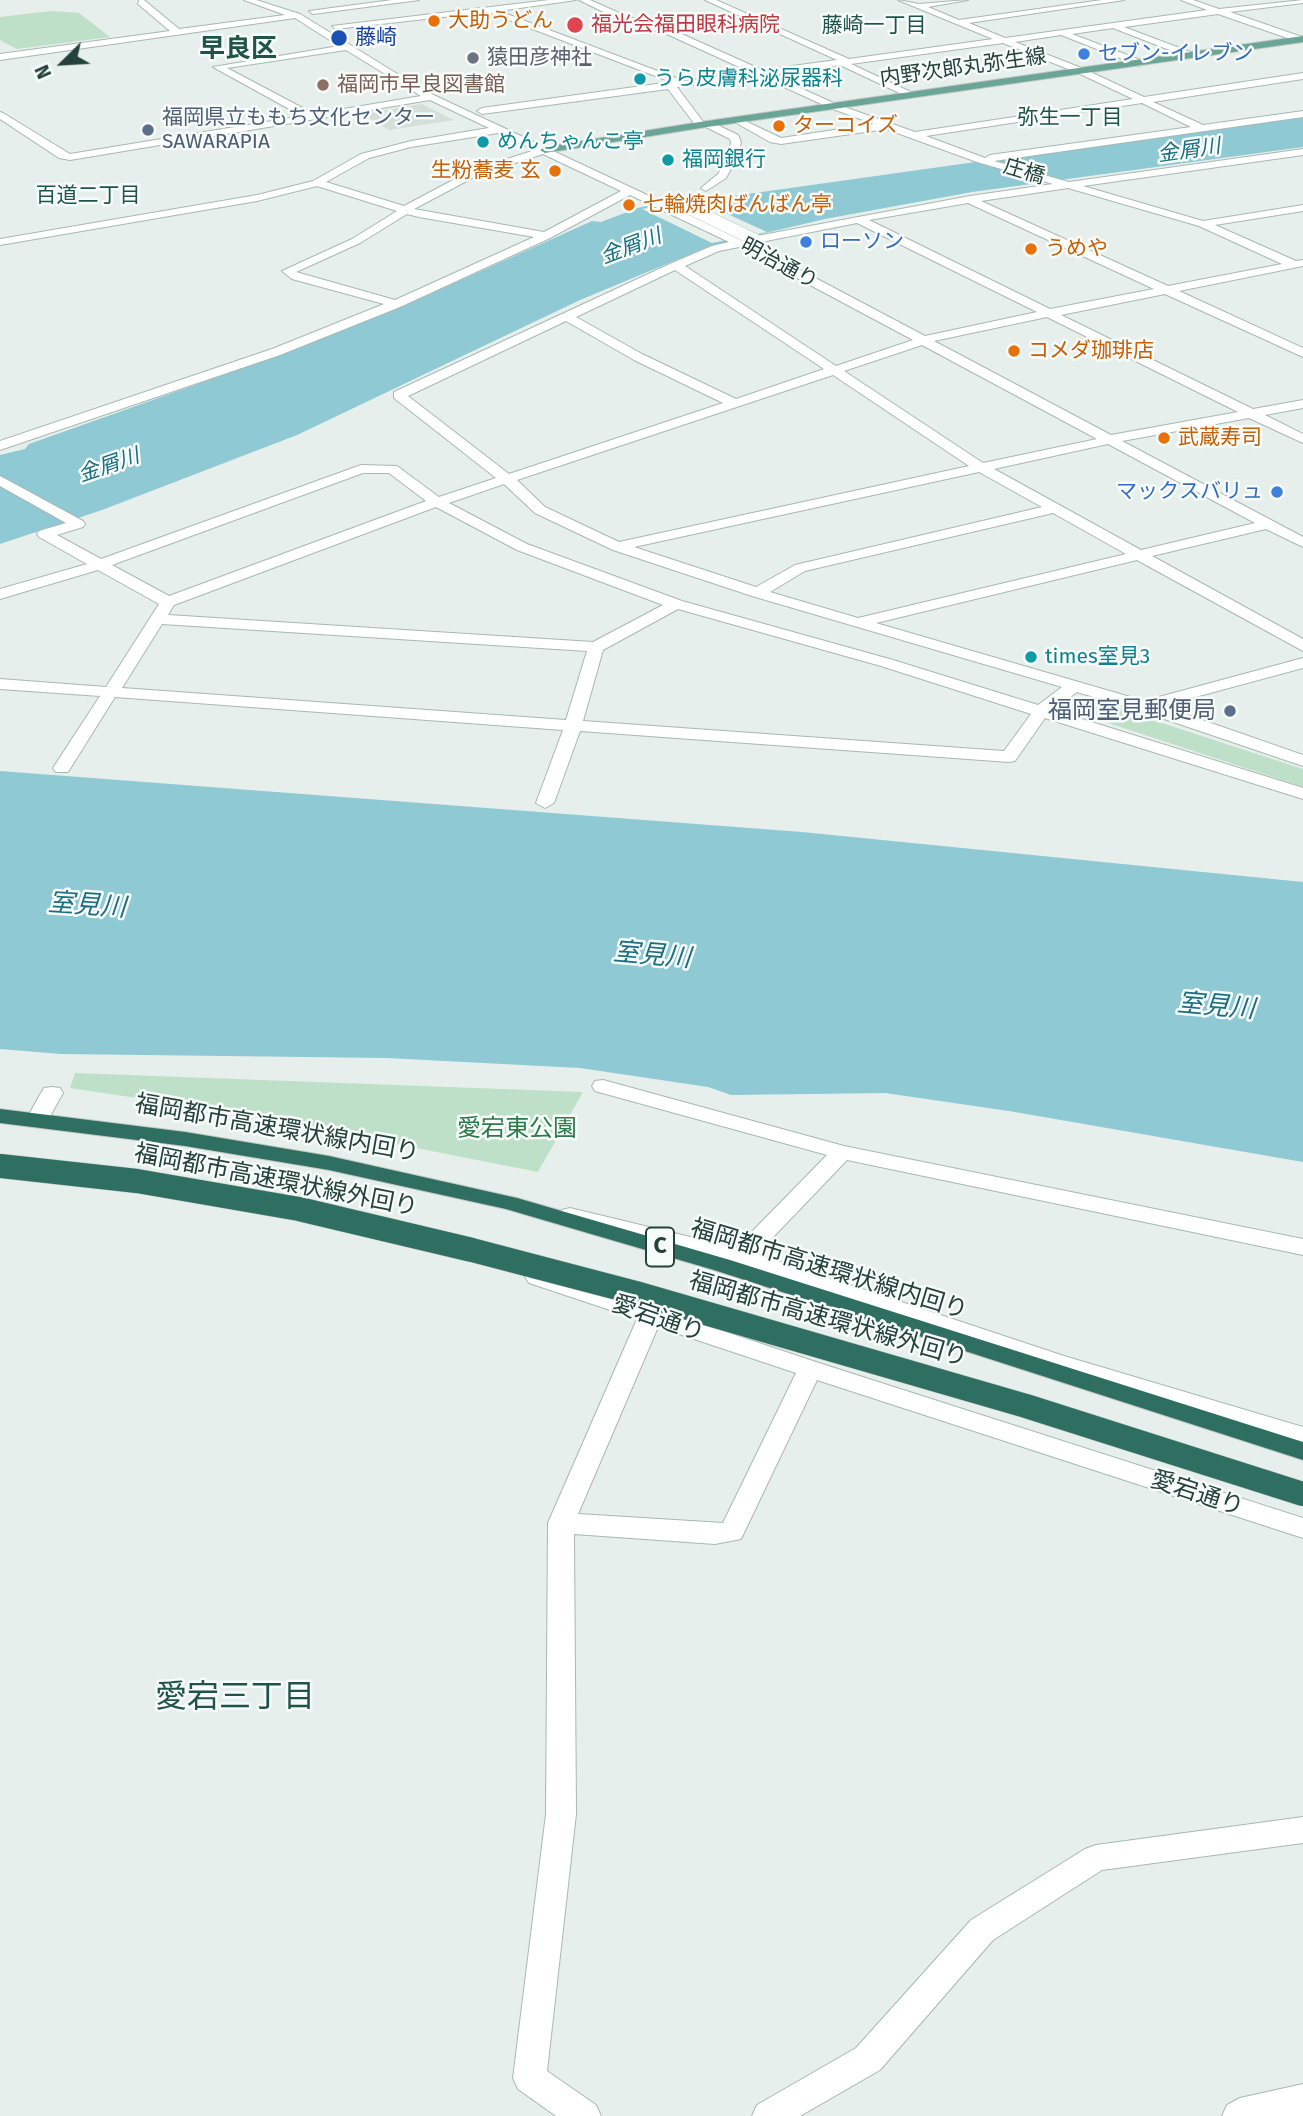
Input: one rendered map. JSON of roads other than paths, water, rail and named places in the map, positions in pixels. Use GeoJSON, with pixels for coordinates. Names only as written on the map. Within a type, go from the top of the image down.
{"type":"FeatureCollection","features":[{"type":"Feature","properties":{"kind":"highway","name":"福岡都市高速環状線内回り"},"geometry":{"type":"LineString","coordinates":[[0,1116],[185,1139],[316,1161],[509,1203],[735,1269],[1303,1451]]}},
{"type":"Feature","properties":{"kind":"highway","name":"福岡都市高速環状線外回り"},"geometry":{"type":"LineString","coordinates":[[0,1166],[137,1181],[285,1207],[472,1250],[636,1293],[1026,1406],[1303,1494]]}},
{"type":"Feature","properties":{"kind":"main road","name":"内野次郎丸弥生線"},"geometry":{"type":"LineString","coordinates":[[545,150],[704,124],[1301,39]]}},
{"type":"Feature","properties":{"kind":"street","name":"明治通り"},"geometry":{"type":"LineString","coordinates":[[248,0],[297,16],[411,88],[740,243],[1303,544]]}},
{"type":"Feature","properties":{"kind":"street"},"geometry":{"type":"LineString","coordinates":[[0,57],[297,16],[313,10],[415,0]]}},
{"type":"Feature","properties":{"kind":"street"},"geometry":{"type":"LineString","coordinates":[[336,26],[572,0]]}},
{"type":"Feature","properties":{"kind":"street","name":"庄橋"},"geometry":{"type":"LineString","coordinates":[[583,0],[623,18],[671,33],[833,106],[981,160],[1203,224],[1300,266]]}},
{"type":"Feature","properties":{"kind":"street"},"geometry":{"type":"LineString","coordinates":[[709,0],[910,95]]}},
{"type":"Feature","properties":{"kind":"street"},"geometry":{"type":"LineString","coordinates":[[902,0],[1081,71],[1202,128]]}},
{"type":"Feature","properties":{"kind":"street"},"geometry":{"type":"LineString","coordinates":[[917,6],[964,0]]}},
{"type":"Feature","properties":{"kind":"street"},"geometry":{"type":"LineString","coordinates":[[1042,0],[1190,55]]}},
{"type":"Feature","properties":{"kind":"street"},"geometry":{"type":"LineString","coordinates":[[958,22],[1112,0],[1123,3]]}},
{"type":"Feature","properties":{"kind":"street"},"geometry":{"type":"LineString","coordinates":[[1185,0],[1301,39]]}},
{"type":"Feature","properties":{"kind":"street"},"geometry":{"type":"LineString","coordinates":[[1257,0],[1292,12]]}},
{"type":"Feature","properties":{"kind":"street"},"geometry":{"type":"LineString","coordinates":[[482,111],[1303,0]]}},
{"type":"Feature","properties":{"kind":"street"},"geometry":{"type":"LineString","coordinates":[[141,2],[177,32]]}},
{"type":"Feature","properties":{"kind":"street"},"geometry":{"type":"LineString","coordinates":[[289,2],[297,16]]}},
{"type":"Feature","properties":{"kind":"street"},"geometry":{"type":"LineString","coordinates":[[313,10],[360,40]]}},
{"type":"Feature","properties":{"kind":"street"},"geometry":{"type":"LineString","coordinates":[[488,10],[683,84]]}},
{"type":"Feature","properties":{"kind":"street"},"geometry":{"type":"LineString","coordinates":[[1139,10],[1164,19]]}},
{"type":"Feature","properties":{"kind":"street"},"geometry":{"type":"LineString","coordinates":[[1063,33],[1140,62]]}},
{"type":"Feature","properties":{"kind":"street"},"geometry":{"type":"LineString","coordinates":[[312,117],[218,67],[350,47]]}},
{"type":"Feature","properties":{"kind":"street"},"geometry":{"type":"LineString","coordinates":[[914,135],[1303,76]]}},
{"type":"Feature","properties":{"kind":"street","name":"明治通り"},"geometry":{"type":"LineString","coordinates":[[431,85],[682,202],[899,312]]}},
{"type":"Feature","properties":{"kind":"street"},"geometry":{"type":"LineString","coordinates":[[670,85],[704,124],[734,137],[736,142],[733,156],[722,176],[706,188]]}},
{"type":"Feature","properties":{"kind":"street"},"geometry":{"type":"LineString","coordinates":[[0,115],[63,156],[70,157],[450,96]]}},
{"type":"Feature","properties":{"kind":"street"},"geometry":{"type":"LineString","coordinates":[[981,160],[1303,114]]}},
{"type":"Feature","properties":{"kind":"street"},"geometry":{"type":"LineString","coordinates":[[736,120],[781,141],[887,126]]}},
{"type":"Feature","properties":{"kind":"street"},"geometry":{"type":"LineString","coordinates":[[0,242],[257,198],[317,183],[365,156],[411,144],[502,129]]}},
{"type":"Feature","properties":{"kind":"street"},"geometry":{"type":"LineString","coordinates":[[396,304],[296,277],[288,271],[356,242],[406,210],[474,173],[545,150]]}},
{"type":"Feature","properties":{"kind":"street"},"geometry":{"type":"LineString","coordinates":[[1300,154],[970,200],[858,219],[716,248],[399,395],[508,480],[540,510],[618,547],[757,593],[1144,706],[1303,761]]}},
{"type":"Feature","properties":{"kind":"street"},"geometry":{"type":"LineString","coordinates":[[317,183],[406,210],[546,236]]}},
{"type":"Feature","properties":{"kind":"street"},"geometry":{"type":"LineString","coordinates":[[0,446],[276,352],[396,304],[546,236],[618,195],[632,191]]}},
{"type":"Feature","properties":{"kind":"street"},"geometry":{"type":"LineString","coordinates":[[970,200],[1303,353]]}},
{"type":"Feature","properties":{"kind":"street"},"geometry":{"type":"LineString","coordinates":[[1203,224],[1303,208]]}},
{"type":"Feature","properties":{"kind":"street"},"geometry":{"type":"LineString","coordinates":[[858,219],[1303,439]]}},
{"type":"Feature","properties":{"kind":"street"},"geometry":{"type":"LineString","coordinates":[[676,265],[980,467],[1303,646]]}},
{"type":"Feature","properties":{"kind":"street"},"geometry":{"type":"LineString","coordinates":[[62,768],[168,602],[437,502],[732,402],[944,334],[1300,266]]}},
{"type":"Feature","properties":{"kind":"street"},"geometry":{"type":"LineString","coordinates":[[566,316],[638,356],[732,402]]}},
{"type":"Feature","properties":{"kind":"street"},"geometry":{"type":"LineString","coordinates":[[923,324],[958,342]]}},
{"type":"Feature","properties":{"kind":"street"},"geometry":{"type":"LineString","coordinates":[[1061,398],[1303,529]]}},
{"type":"Feature","properties":{"kind":"street"},"geometry":{"type":"LineString","coordinates":[[618,547],[980,467],[1303,404]]}},
{"type":"Feature","properties":{"kind":"street"},"geometry":{"type":"LineString","coordinates":[[0,594],[99,565],[361,469],[392,469],[437,502],[522,547],[676,604],[887,663],[1303,794]]}},
{"type":"Feature","properties":{"kind":"street"},"geometry":{"type":"LineString","coordinates":[[0,480],[78,524],[44,534],[168,602]]}},
{"type":"Feature","properties":{"kind":"street"},"geometry":{"type":"LineString","coordinates":[[757,593],[800,568],[1058,508]]}},
{"type":"Feature","properties":{"kind":"street"},"geometry":{"type":"LineString","coordinates":[[858,622],[1269,524]]}},
{"type":"Feature","properties":{"kind":"street"},"geometry":{"type":"LineString","coordinates":[[159,619],[596,647],[676,604]]}},
{"type":"Feature","properties":{"kind":"street"},"geometry":{"type":"LineString","coordinates":[[545,803],[573,726],[596,647]]}},
{"type":"Feature","properties":{"kind":"street"},"geometry":{"type":"LineString","coordinates":[[1144,706],[1303,663]]}},
{"type":"Feature","properties":{"kind":"street"},"geometry":{"type":"LineString","coordinates":[[0,684],[1009,757],[1042,710],[1075,685]]}},
{"type":"Feature","properties":{"kind":"street"},"geometry":{"type":"LineString","coordinates":[[603,1086],[842,1152],[1303,1247]]}},
{"type":"Feature","properties":{"kind":"street"},"geometry":{"type":"LineString","coordinates":[[38,1118],[52,1093]]}},
{"type":"Feature","properties":{"kind":"street"},"geometry":{"type":"LineString","coordinates":[[0,1116],[206,1138],[377,1167],[741,1257],[1055,1362],[1303,1436]]}},
{"type":"Feature","properties":{"kind":"street"},"geometry":{"type":"LineString","coordinates":[[741,1257],[842,1152]]}},
{"type":"Feature","properties":{"kind":"street","name":"愛宕通り"},"geometry":{"type":"LineString","coordinates":[[0,1166],[178,1190],[339,1222],[501,1265],[810,1369],[1303,1528]]}},
{"type":"Feature","properties":{"kind":"street"},"geometry":{"type":"LineString","coordinates":[[584,2116],[530,2078],[561,1814],[561,1523],[651,1316]]}},
{"type":"Feature","properties":{"kind":"street"},"geometry":{"type":"LineString","coordinates":[[561,1523],[715,1534],[732,1532],[810,1369]]}},
{"type":"Feature","properties":{"kind":"street"},"geometry":{"type":"LineString","coordinates":[[769,2116],[868,2059],[982,1930],[1096,1858],[1303,1830]]}},
{"type":"Feature","properties":{"kind":"street"},"geometry":{"type":"LineString","coordinates":[[1239,2116],[1252,2109],[1303,2100]]}},
{"type":"Feature","properties":{"kind":"water","name":"金屑川"},"geometry":{"type":"Polygon","coordinates":[[[1303,116],[1303,147],[972,192],[825,219],[710,246],[580,300],[297,435],[102,510],[0,544],[0,455],[25,449],[29,444],[282,354],[408,304],[592,221],[601,222],[638,208],[686,196],[712,199],[1303,116]]]}},
{"type":"Feature","properties":{"kind":"water","name":"室見川"},"geometry":{"type":"Polygon","coordinates":[[[0,771],[802,832],[1303,882],[1303,1162],[1009,1111],[885,1093],[731,1095],[708,1087],[580,1068],[387,1058],[61,1054],[0,1049],[0,771]]]}},
{"type":"Feature","properties":{"kind":"place","name":"大助うどん"},"geometry":{"type":"Point","coordinates":[434,21]}},
{"type":"Feature","properties":{"kind":"place","name":"福光会福田眼科病院"},"geometry":{"type":"Point","coordinates":[575,25]}},
{"type":"Feature","properties":{"kind":"place","name":"藤崎"},"geometry":{"type":"Point","coordinates":[339,38]}},
{"type":"Feature","properties":{"kind":"place","name":"セブン-イレブン"},"geometry":{"type":"Point","coordinates":[1084,54]}},
{"type":"Feature","properties":{"kind":"place","name":"猿田彦神社"},"geometry":{"type":"Point","coordinates":[473,58]}},
{"type":"Feature","properties":{"kind":"place","name":"うら皮膚科泌尿器科"},"geometry":{"type":"Point","coordinates":[640,79]}},
{"type":"Feature","properties":{"kind":"place","name":"福岡市早良図書館"},"geometry":{"type":"Point","coordinates":[323,85]}},
{"type":"Feature","properties":{"kind":"place","name":"ターコイズ"},"geometry":{"type":"Point","coordinates":[779,126]}},
{"type":"Feature","properties":{"kind":"place","name":"福岡県立ももち文化センター SAWARAPIA"},"geometry":{"type":"Point","coordinates":[148,130]}},
{"type":"Feature","properties":{"kind":"place","name":"めんちゃんこ亭"},"geometry":{"type":"Point","coordinates":[483,142]}},
{"type":"Feature","properties":{"kind":"place","name":"福岡銀行"},"geometry":{"type":"Point","coordinates":[668,160]}},
{"type":"Feature","properties":{"kind":"place","name":"生粉蕎麦 玄"},"geometry":{"type":"Point","coordinates":[555,171]}},
{"type":"Feature","properties":{"kind":"place","name":"七輪焼肉ばんばん亭"},"geometry":{"type":"Point","coordinates":[629,205]}},
{"type":"Feature","properties":{"kind":"place","name":"ローソン"},"geometry":{"type":"Point","coordinates":[806,242]}},
{"type":"Feature","properties":{"kind":"place","name":"うめや"},"geometry":{"type":"Point","coordinates":[1031,249]}},
{"type":"Feature","properties":{"kind":"place","name":"コメダ珈琲店"},"geometry":{"type":"Point","coordinates":[1014,351]}},
{"type":"Feature","properties":{"kind":"place","name":"武蔵寿司"},"geometry":{"type":"Point","coordinates":[1164,438]}},
{"type":"Feature","properties":{"kind":"place","name":"マックスバリュ"},"geometry":{"type":"Point","coordinates":[1277,492]}},
{"type":"Feature","properties":{"kind":"place","name":"times室見3"},"geometry":{"type":"Point","coordinates":[1031,657]}},
{"type":"Feature","properties":{"kind":"place","name":"福岡室見郵便局"},"geometry":{"type":"Point","coordinates":[1230,711]}},
{"type":"Feature","properties":{"kind":"district","name":"藤崎一丁目"},"geometry":{"type":"Point","coordinates":[874,26]}},
{"type":"Feature","properties":{"kind":"district","name":"早良区"},"geometry":{"type":"Point","coordinates":[238,50]}},
{"type":"Feature","properties":{"kind":"district","name":"弥生一丁目"},"geometry":{"type":"Point","coordinates":[1070,118]}},
{"type":"Feature","properties":{"kind":"district","name":"百道二丁目"},"geometry":{"type":"Point","coordinates":[88,196]}},
{"type":"Feature","properties":{"kind":"district","name":"愛宕三丁目"},"geometry":{"type":"Point","coordinates":[235,1698]}},
{"type":"Feature","properties":{"kind":"park label","name":"愛宕東公園"},"geometry":{"type":"Point","coordinates":[517,1129]}}]}
